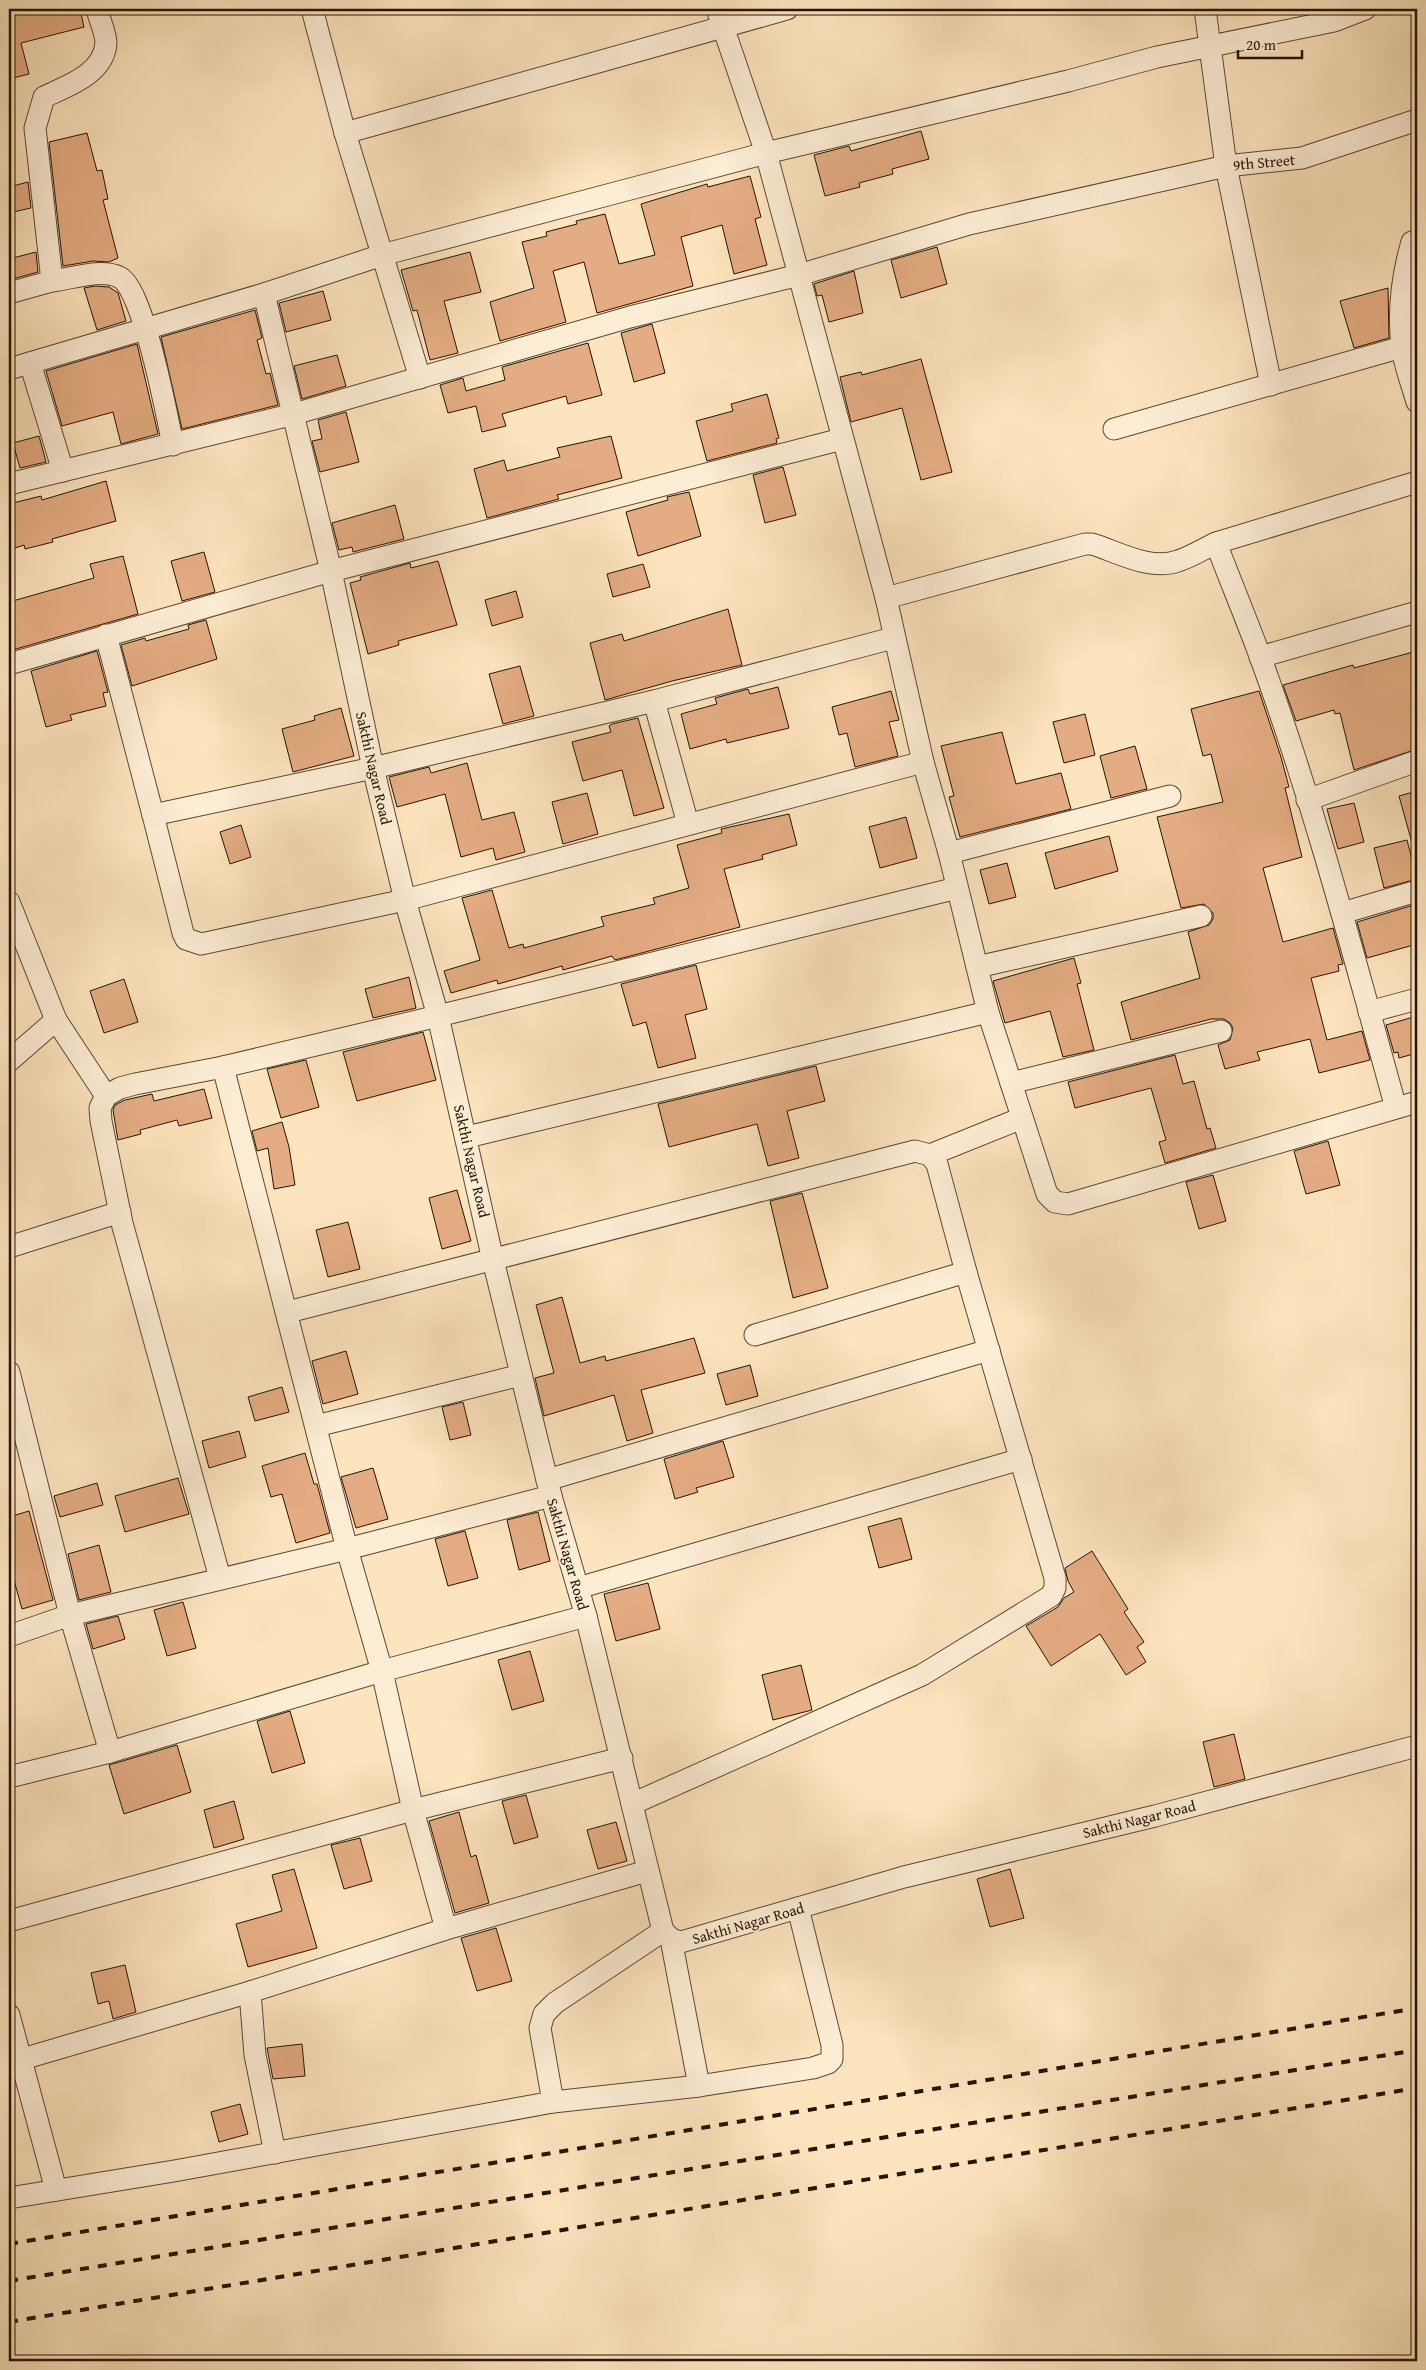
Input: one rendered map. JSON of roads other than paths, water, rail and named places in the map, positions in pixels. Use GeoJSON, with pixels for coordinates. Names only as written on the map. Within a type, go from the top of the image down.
{"type":"FeatureCollection","features":[{"type":"Feature","properties":{"kind":"street"},"geometry":{"type":"LineString","coordinates":[[52,282],[35,128],[44,98],[81,78],[100,63],[106,43],[97,9]]}},
{"type":"Feature","properties":{"kind":"street"},"geometry":{"type":"LineString","coordinates":[[312,9],[345,133],[420,378]]}},
{"type":"Feature","properties":{"kind":"street"},"geometry":{"type":"LineString","coordinates":[[345,133],[720,19],[787,9]]}},
{"type":"Feature","properties":{"kind":"street","name":"9th Street"},"geometry":{"type":"LineString","coordinates":[[1204,9],[1211,45],[1226,166],[1302,158],[1417,120]]}},
{"type":"Feature","properties":{"kind":"street"},"geometry":{"type":"LineString","coordinates":[[9,369],[264,294],[382,255],[766,153],[1211,45],[1334,20],[1365,9]]}},
{"type":"Feature","properties":{"kind":"street"},"geometry":{"type":"LineString","coordinates":[[720,19],[766,153],[886,598],[893,638],[923,762],[949,853],[988,1012],[1047,1194],[1055,1202],[1068,1204],[1417,1102]]}},
{"type":"Feature","properties":{"kind":"street"},"geometry":{"type":"LineString","coordinates":[[9,484],[294,414],[630,317],[799,274],[969,224],[1226,166],[1271,385]]}},
{"type":"Feature","properties":{"kind":"street"},"geometry":{"type":"LineString","coordinates":[[1417,241],[1412,242],[1403,271],[1400,304],[1417,402]]}},
{"type":"Feature","properties":{"kind":"street"},"geometry":{"type":"LineString","coordinates":[[9,292],[52,282],[104,274],[121,277],[133,292],[146,329],[173,445]]}},
{"type":"Feature","properties":{"kind":"street","name":"Sakthi Nagar Road"},"geometry":{"type":"LineString","coordinates":[[264,294],[331,571],[373,768],[405,900],[438,1016],[467,1137],[493,1260],[549,1488],[586,1616],[622,1758],[647,1870],[667,1935],[681,1942],[904,1877],[1154,1816],[1417,1746]]}},
{"type":"Feature","properties":{"kind":"street"},"geometry":{"type":"LineString","coordinates":[[1114,429],[1271,385],[1410,354]]}},
{"type":"Feature","properties":{"kind":"street"},"geometry":{"type":"LineString","coordinates":[[30,363],[63,471]]}},
{"type":"Feature","properties":{"kind":"street"},"geometry":{"type":"LineString","coordinates":[[9,664],[331,571],[842,439]]}},
{"type":"Feature","properties":{"kind":"street"},"geometry":{"type":"LineString","coordinates":[[886,598],[1085,544],[1092,544],[1137,560],[1159,564],[1177,562],[1216,543],[1417,482]]}},
{"type":"Feature","properties":{"kind":"street"},"geometry":{"type":"LineString","coordinates":[[1216,543],[1260,657],[1307,800],[1342,913],[1396,1108]]}},
{"type":"Feature","properties":{"kind":"street"},"geometry":{"type":"LineString","coordinates":[[1260,657],[1417,612]]}},
{"type":"Feature","properties":{"kind":"street"},"geometry":{"type":"LineString","coordinates":[[106,635],[183,933],[186,939],[201,944],[405,900],[923,762]]}},
{"type":"Feature","properties":{"kind":"street"},"geometry":{"type":"LineString","coordinates":[[153,815],[373,768],[654,701],[893,638]]}},
{"type":"Feature","properties":{"kind":"street"},"geometry":{"type":"LineString","coordinates":[[654,701],[688,824]]}},
{"type":"Feature","properties":{"kind":"street"},"geometry":{"type":"LineString","coordinates":[[1307,800],[1417,761]]}},
{"type":"Feature","properties":{"kind":"street"},"geometry":{"type":"LineString","coordinates":[[949,853],[1170,796]]}},
{"type":"Feature","properties":{"kind":"street"},"geometry":{"type":"LineString","coordinates":[[220,1578],[120,1212],[101,1122],[100,1108],[106,1096],[120,1088],[135,1084],[223,1067],[438,1016],[957,888]]}},
{"type":"Feature","properties":{"kind":"street"},"geometry":{"type":"LineString","coordinates":[[1342,913],[1417,891]]}},
{"type":"Feature","properties":{"kind":"street"},"geometry":{"type":"LineString","coordinates":[[9,902],[56,1020],[106,1096]]}},
{"type":"Feature","properties":{"kind":"street"},"geometry":{"type":"LineString","coordinates":[[977,967],[1200,916]]}},
{"type":"Feature","properties":{"kind":"street"},"geometry":{"type":"LineString","coordinates":[[1369,1012],[1417,1000]]}},
{"type":"Feature","properties":{"kind":"street"},"geometry":{"type":"LineString","coordinates":[[467,1137],[988,1012]]}},
{"type":"Feature","properties":{"kind":"street"},"geometry":{"type":"LineString","coordinates":[[9,1061],[56,1020]]}},
{"type":"Feature","properties":{"kind":"street"},"geometry":{"type":"LineString","coordinates":[[1011,1083],[1221,1031]]}},
{"type":"Feature","properties":{"kind":"street"},"geometry":{"type":"LineString","coordinates":[[223,1067],[288,1312],[347,1549],[382,1671],[413,1810],[446,1929]]}},
{"type":"Feature","properties":{"kind":"street"},"geometry":{"type":"LineString","coordinates":[[288,1312],[915,1151],[930,1155],[1022,1118]]}},
{"type":"Feature","properties":{"kind":"street"},"geometry":{"type":"LineString","coordinates":[[632,1804],[922,1675],[1051,1596],[1056,1588],[1055,1578],[966,1272],[937,1164],[930,1155]]}},
{"type":"Feature","properties":{"kind":"street"},"geometry":{"type":"LineString","coordinates":[[9,1247],[120,1212]]}},
{"type":"Feature","properties":{"kind":"street"},"geometry":{"type":"LineString","coordinates":[[755,1335],[966,1272]]}},
{"type":"Feature","properties":{"kind":"street"},"geometry":{"type":"LineString","coordinates":[[9,1636],[70,1615],[347,1549],[549,1488],[989,1350]]}},
{"type":"Feature","properties":{"kind":"street"},"geometry":{"type":"LineString","coordinates":[[9,1372],[70,1615],[110,1752]]}},
{"type":"Feature","properties":{"kind":"street"},"geometry":{"type":"LineString","coordinates":[[316,1426],[521,1374]]}},
{"type":"Feature","properties":{"kind":"street"},"geometry":{"type":"LineString","coordinates":[[578,1588],[1021,1459]]}},
{"type":"Feature","properties":{"kind":"street"},"geometry":{"type":"LineString","coordinates":[[9,1778],[110,1752],[382,1671],[586,1616]]}},
{"type":"Feature","properties":{"kind":"street"},"geometry":{"type":"LineString","coordinates":[[9,1921],[413,1810],[622,1758]]}},
{"type":"Feature","properties":{"kind":"street"},"geometry":{"type":"LineString","coordinates":[[16,2061],[250,1992],[446,1929],[647,1870]]}},
{"type":"Feature","properties":{"kind":"street"},"geometry":{"type":"LineString","coordinates":[[9,2198],[275,2153],[553,2102],[699,2086],[813,2068],[828,2063],[832,2059],[832,2045],[798,1908]]}},
{"type":"Feature","properties":{"kind":"street"},"geometry":{"type":"LineString","coordinates":[[553,2102],[540,2028],[544,2014],[555,2003],[667,1935],[699,2086]]}},
{"type":"Feature","properties":{"kind":"street"},"geometry":{"type":"LineString","coordinates":[[250,1992],[256,2055],[275,2153]]}},
{"type":"Feature","properties":{"kind":"street"},"geometry":{"type":"LineString","coordinates":[[9,2015],[16,2061],[56,2190]]}},
{"type":"Feature","properties":{"kind":"railway"},"geometry":{"type":"LineString","coordinates":[[9,2244],[1417,2008]]}},
{"type":"Feature","properties":{"kind":"railway"},"geometry":{"type":"LineString","coordinates":[[9,2281],[1417,2050]]}},
{"type":"Feature","properties":{"kind":"railway"},"geometry":{"type":"LineString","coordinates":[[9,2322],[1417,2088]]}}]}
